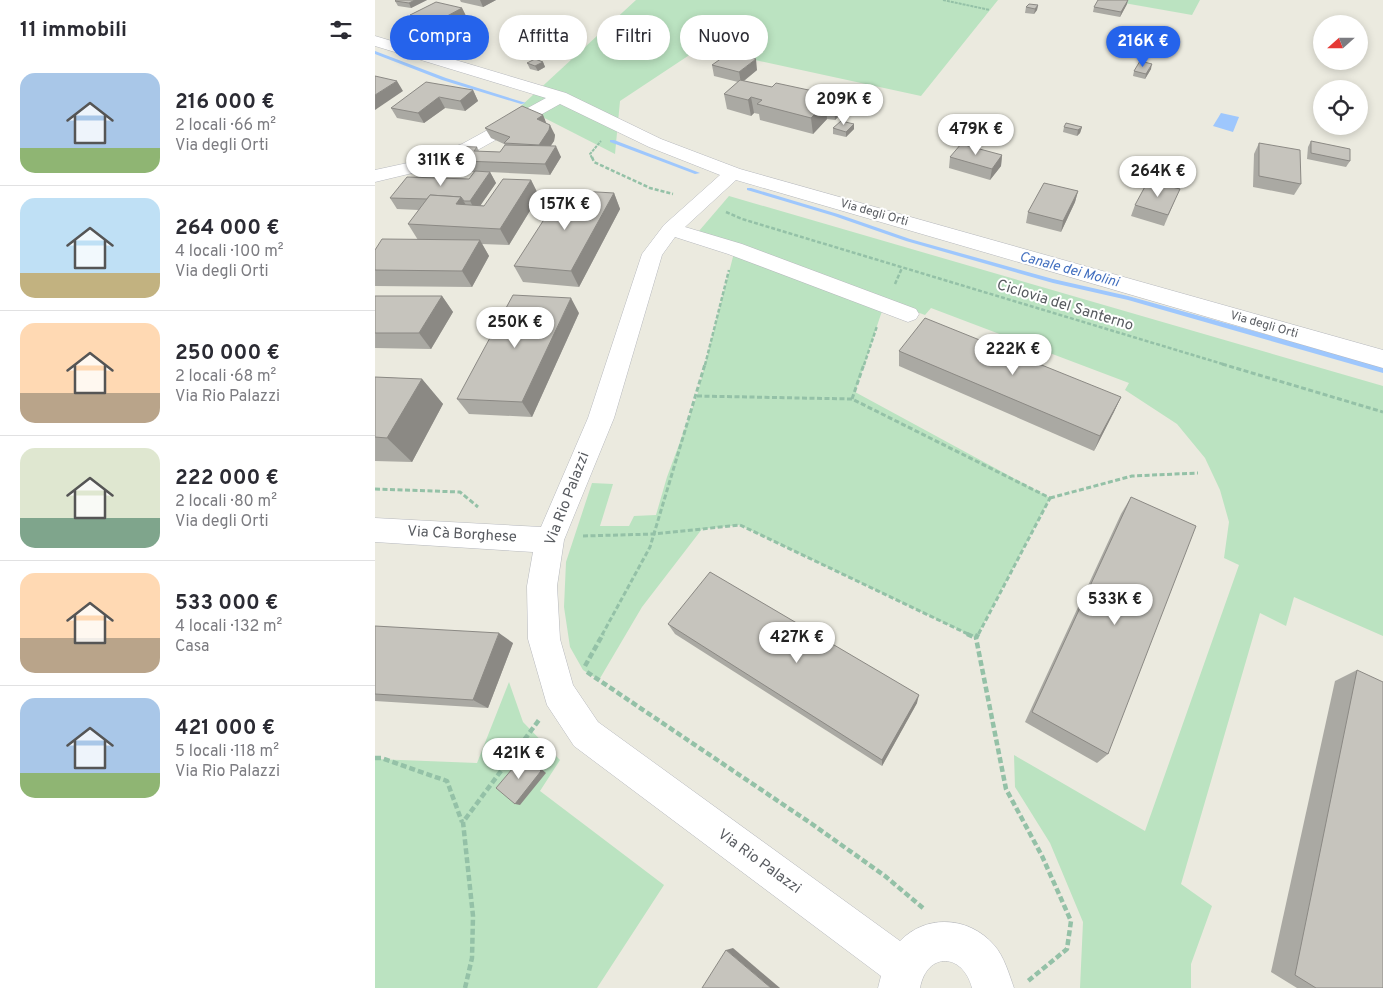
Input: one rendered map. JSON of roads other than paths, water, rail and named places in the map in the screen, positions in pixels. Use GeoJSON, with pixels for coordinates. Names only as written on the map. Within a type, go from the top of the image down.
{"type":"FeatureCollection","features":[{"type":"Feature","properties":{"kind":"street","name":"Via degli Orti"},"geometry":{"type":"LineString","coordinates":[[375,42],[560,97],[655,143],[733,173],[1383,359]]}},
{"type":"Feature","properties":{"kind":"street"},"geometry":{"type":"LineString","coordinates":[[375,176],[418,166],[468,148],[560,97]]}},
{"type":"Feature","properties":{"kind":"street","name":"Via Rio Palazzi"},"geometry":{"type":"LineString","coordinates":[[733,173],[671,229],[652,254],[562,538],[542,586],[544,639],[559,693],[586,734],[901,978],[913,955],[925,945],[939,940],[953,941],[967,948],[980,959],[989,974],[1010,985]]}},
{"type":"Feature","properties":{"kind":"street"},"geometry":{"type":"LineString","coordinates":[[671,229],[735,249],[909,314]]}},
{"type":"Feature","properties":{"kind":"street","name":"Via Cà Borghese"},"geometry":{"type":"LineString","coordinates":[[375,530],[562,538]]}},
{"type":"Feature","properties":{"kind":"water"},"geometry":{"type":"Polygon","coordinates":[[[1221,113],[1239,117],[1233,132],[1213,126],[1221,113]]]}},
{"type":"Feature","properties":{"kind":"waterway","name":"Canale dei Molini"},"geometry":{"type":"LineString","coordinates":[[375,52],[444,79],[523,103]]}},
{"type":"Feature","properties":{"kind":"waterway","name":"Canale dei Molini"},"geometry":{"type":"LineString","coordinates":[[612,141],[697,173]]}},
{"type":"Feature","properties":{"kind":"waterway","name":"Canale dei Molini"},"geometry":{"type":"LineString","coordinates":[[749,189],[836,215],[908,240],[1053,281],[1128,298],[1383,370]]}}]}
